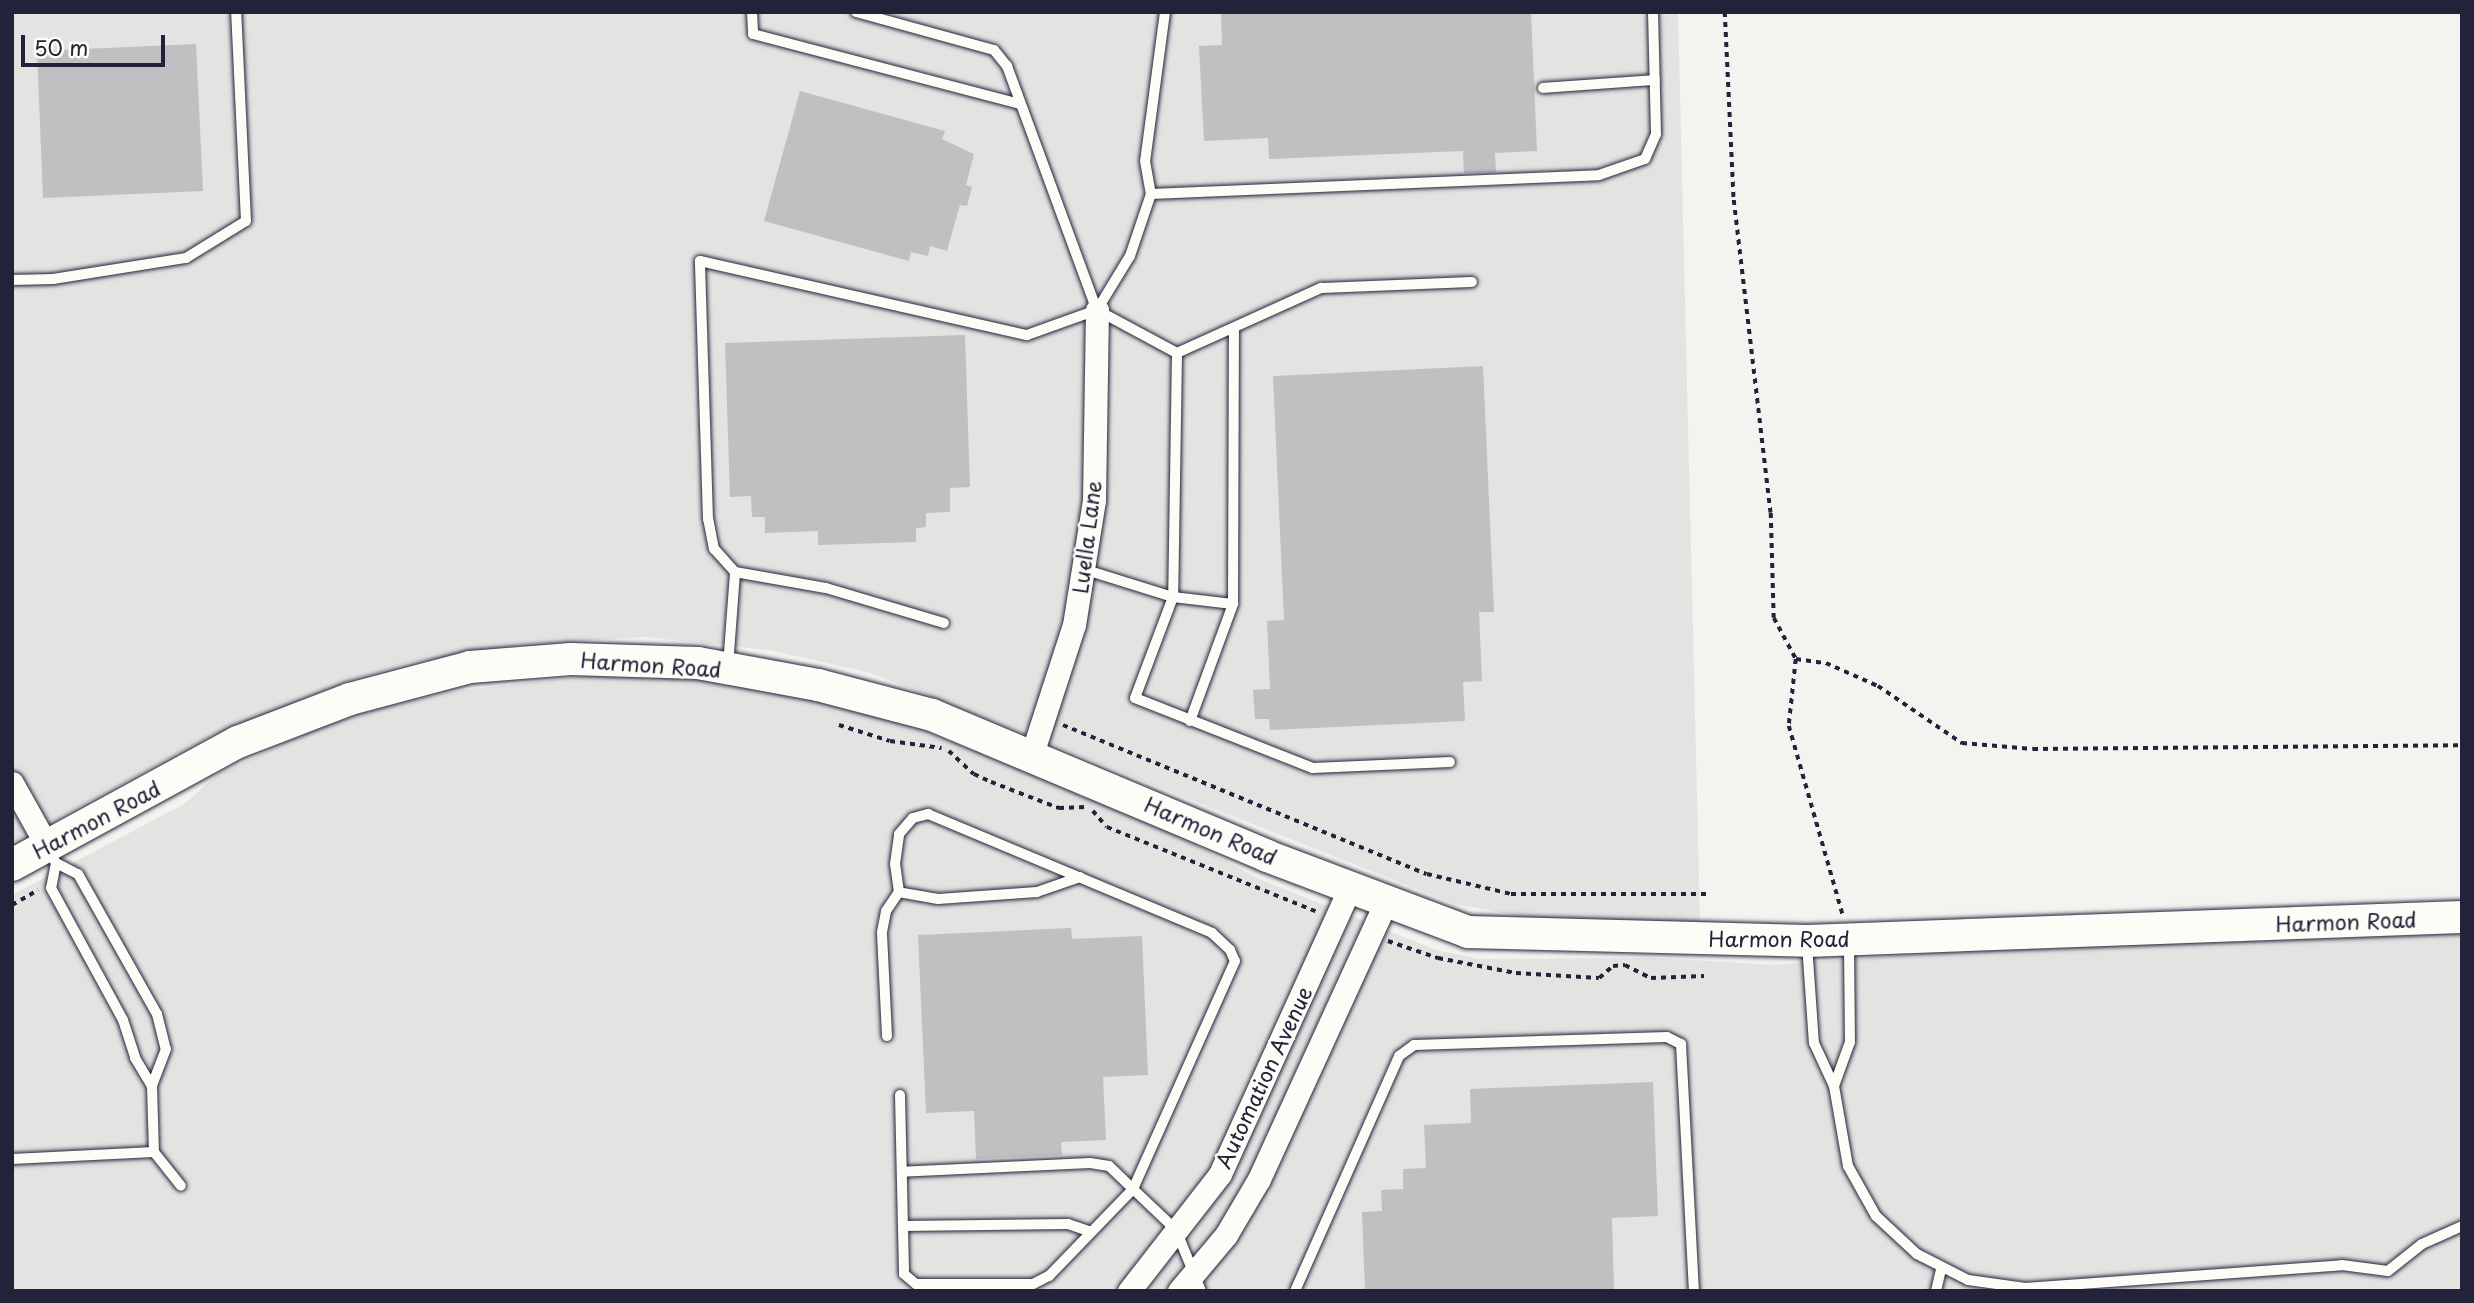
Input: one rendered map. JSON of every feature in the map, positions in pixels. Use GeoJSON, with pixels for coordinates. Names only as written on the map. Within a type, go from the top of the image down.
{"type":"FeatureCollection","features":[{"type":"Feature","properties":{"kind":"street","name":"Luella Lane"},"geometry":{"type":"LineString","coordinates":[[1031,757],[1074,625],[1094,500],[1097,310]]}},
{"type":"Feature","properties":{"kind":"street","name":"Harmon Road"},"geometry":{"type":"LineString","coordinates":[[12,865],[51,855],[238,742],[350,699],[470,667],[571,659],[727,668],[818,685],[932,715],[1267,856],[1351,885],[1468,932],[1807,941],[2462,917]]}},
{"type":"Feature","properties":{"kind":"street"},"geometry":{"type":"LineString","coordinates":[[12,783],[51,855]]}},
{"type":"Feature","properties":{"kind":"street","name":"Automation Avenue"},"geometry":{"type":"LineString","coordinates":[[1129,1291],[1220,1174],[1351,885]]}},
{"type":"Feature","properties":{"kind":"street","name":"Automation Avenue"},"geometry":{"type":"LineString","coordinates":[[1190,1286],[1226,1235],[1259,1180],[1387,900]]}},
{"type":"Feature","properties":{"kind":"lane"},"geometry":{"type":"LineString","coordinates":[[12,280],[53,279],[186,258],[246,221],[236,12]]}},
{"type":"Feature","properties":{"kind":"lane"},"geometry":{"type":"LineString","coordinates":[[752,12],[753,34],[1019,104]]}},
{"type":"Feature","properties":{"kind":"lane"},"geometry":{"type":"LineString","coordinates":[[856,12],[994,50],[1007,66],[1097,310],[1177,353]]}},
{"type":"Feature","properties":{"kind":"lane"},"geometry":{"type":"LineString","coordinates":[[944,623],[826,588],[735,572],[714,549],[708,519],[700,261],[1027,335],[1097,310],[1130,256],[1151,194],[1145,161],[1165,12]]}},
{"type":"Feature","properties":{"kind":"lane"},"geometry":{"type":"LineString","coordinates":[[1151,194],[1599,175],[1645,159],[1656,134],[1653,12]]}},
{"type":"Feature","properties":{"kind":"lane"},"geometry":{"type":"LineString","coordinates":[[1543,88],[1655,80]]}},
{"type":"Feature","properties":{"kind":"lane"},"geometry":{"type":"LineString","coordinates":[[1177,353],[1321,288],[1472,282]]}},
{"type":"Feature","properties":{"kind":"lane"},"geometry":{"type":"LineString","coordinates":[[1190,721],[1233,604],[1234,328]]}},
{"type":"Feature","properties":{"kind":"lane"},"geometry":{"type":"LineString","coordinates":[[1177,353],[1172,597],[1135,698],[1313,768],[1450,762]]}},
{"type":"Feature","properties":{"kind":"lane"},"geometry":{"type":"LineString","coordinates":[[1083,569],[1172,597],[1233,604]]}},
{"type":"Feature","properties":{"kind":"lane"},"geometry":{"type":"LineString","coordinates":[[727,668],[735,572]]}},
{"type":"Feature","properties":{"kind":"lane"},"geometry":{"type":"LineString","coordinates":[[887,1036],[882,932],[886,911],[899,892],[895,864],[899,834],[913,818],[928,814],[1212,933],[1236,961],[1133,1189],[1049,1276],[1033,1284],[916,1284],[904,1274],[900,1094]]}},
{"type":"Feature","properties":{"kind":"lane"},"geometry":{"type":"LineString","coordinates":[[51,855],[51,888],[123,1020],[135,1058],[152,1086]]}},
{"type":"Feature","properties":{"kind":"lane"},"geometry":{"type":"LineString","coordinates":[[51,855],[78,874],[157,1014],[166,1049],[152,1086],[153,1152],[181,1186]]}},
{"type":"Feature","properties":{"kind":"lane"},"geometry":{"type":"LineString","coordinates":[[899,892],[938,899],[1037,892],[1080,877]]}},
{"type":"Feature","properties":{"kind":"lane"},"geometry":{"type":"LineString","coordinates":[[1834,1086],[1850,1042],[1849,939]]}},
{"type":"Feature","properties":{"kind":"lane"},"geometry":{"type":"LineString","coordinates":[[1807,941],[1814,1044],[1834,1086],[1842,1145],[1860,1192],[1895,1237],[1941,1269],[1978,1282],[2025,1288],[2342,1265],[2388,1271],[2422,1244],[2462,1226]]}},
{"type":"Feature","properties":{"kind":"lane"},"geometry":{"type":"LineString","coordinates":[[1295,1291],[1399,1056],[1414,1045],[1667,1037],[1681,1044],[1694,1291]]}},
{"type":"Feature","properties":{"kind":"lane"},"geometry":{"type":"LineString","coordinates":[[12,1159],[153,1152]]}},
{"type":"Feature","properties":{"kind":"lane"},"geometry":{"type":"LineString","coordinates":[[902,1172],[1090,1163],[1110,1166],[1176,1230],[1190,1286]]}},
{"type":"Feature","properties":{"kind":"lane"},"geometry":{"type":"LineString","coordinates":[[903,1226],[1068,1224],[1091,1232]]}},
{"type":"Feature","properties":{"kind":"lane"},"geometry":{"type":"LineString","coordinates":[[1936,1291],[1941,1269]]}},
{"type":"Feature","properties":{"kind":"path"},"geometry":{"type":"LineString","coordinates":[[1725,12],[1734,200],[1771,513],[1774,618],[1796,659],[1789,726],[1849,939]]}},
{"type":"Feature","properties":{"kind":"path"},"geometry":{"type":"LineString","coordinates":[[1796,659],[1826,663],[1878,686],[1962,743],[2033,749],[2462,745]]}},
{"type":"Feature","properties":{"kind":"path"},"geometry":{"type":"LineString","coordinates":[[1044,717],[1427,874],[1511,894],[1708,894]]}},
{"type":"Feature","properties":{"kind":"shaded area"},"geometry":{"type":"Polygon","coordinates":[[[12,12],[1678,12],[1700,921],[1598,924],[1542,920],[1455,904],[868,672],[769,650],[645,637],[527,644],[408,663],[349,681],[212,735],[12,843],[12,12]]]}},
{"type":"Feature","properties":{"kind":"shaded area"},"geometry":{"type":"Polygon","coordinates":[[[594,675],[764,683],[910,725],[1168,830],[1257,878],[1436,950],[1480,959],[1656,958],[1776,965],[1967,951],[2462,929],[2462,1291],[12,1291],[12,895],[184,804],[218,774],[312,730],[380,708],[456,691],[594,675]]]}},
{"type":"Feature","properties":{"kind":"building"},"geometry":{"type":"Polygon","coordinates":[[[1221,12],[1531,12],[1537,151],[1495,153],[1496,172],[1464,173],[1463,151],[1269,159],[1268,138],[1204,141],[1199,46],[1222,45],[1221,12]]]}},
{"type":"Feature","properties":{"kind":"building"},"geometry":{"type":"Polygon","coordinates":[[[196,44],[203,191],[43,198],[37,51],[196,44]]]}},
{"type":"Feature","properties":{"kind":"building"},"geometry":{"type":"Polygon","coordinates":[[[800,91],[945,131],[942,139],[974,154],[966,185],[972,187],[967,206],[960,205],[947,251],[930,246],[928,256],[911,252],[909,261],[764,221],[800,91]]]}},
{"type":"Feature","properties":{"kind":"building"},"geometry":{"type":"Polygon","coordinates":[[[965,335],[970,487],[950,488],[950,512],[926,513],[926,527],[916,528],[916,542],[818,545],[818,531],[765,533],[765,517],[752,517],[751,496],[730,497],[725,343],[965,335]]]}},
{"type":"Feature","properties":{"kind":"building"},"geometry":{"type":"Polygon","coordinates":[[[1483,366],[1494,612],[1479,612],[1482,681],[1463,682],[1465,721],[1270,730],[1269,719],[1255,719],[1253,690],[1270,689],[1267,621],[1284,620],[1273,376],[1483,366]]]}},
{"type":"Feature","properties":{"kind":"building"},"geometry":{"type":"Polygon","coordinates":[[[1071,928],[1072,939],[1142,936],[1148,1075],[1103,1077],[1106,1140],[1061,1142],[1062,1155],[976,1159],[974,1111],[926,1113],[918,935],[1071,928]]]}},
{"type":"Feature","properties":{"kind":"building"},"geometry":{"type":"Polygon","coordinates":[[[1653,1082],[1658,1216],[1612,1218],[1614,1291],[1365,1291],[1362,1212],[1382,1211],[1381,1190],[1403,1189],[1403,1169],[1426,1168],[1424,1125],[1471,1123],[1470,1089],[1653,1082]]]}}]}
